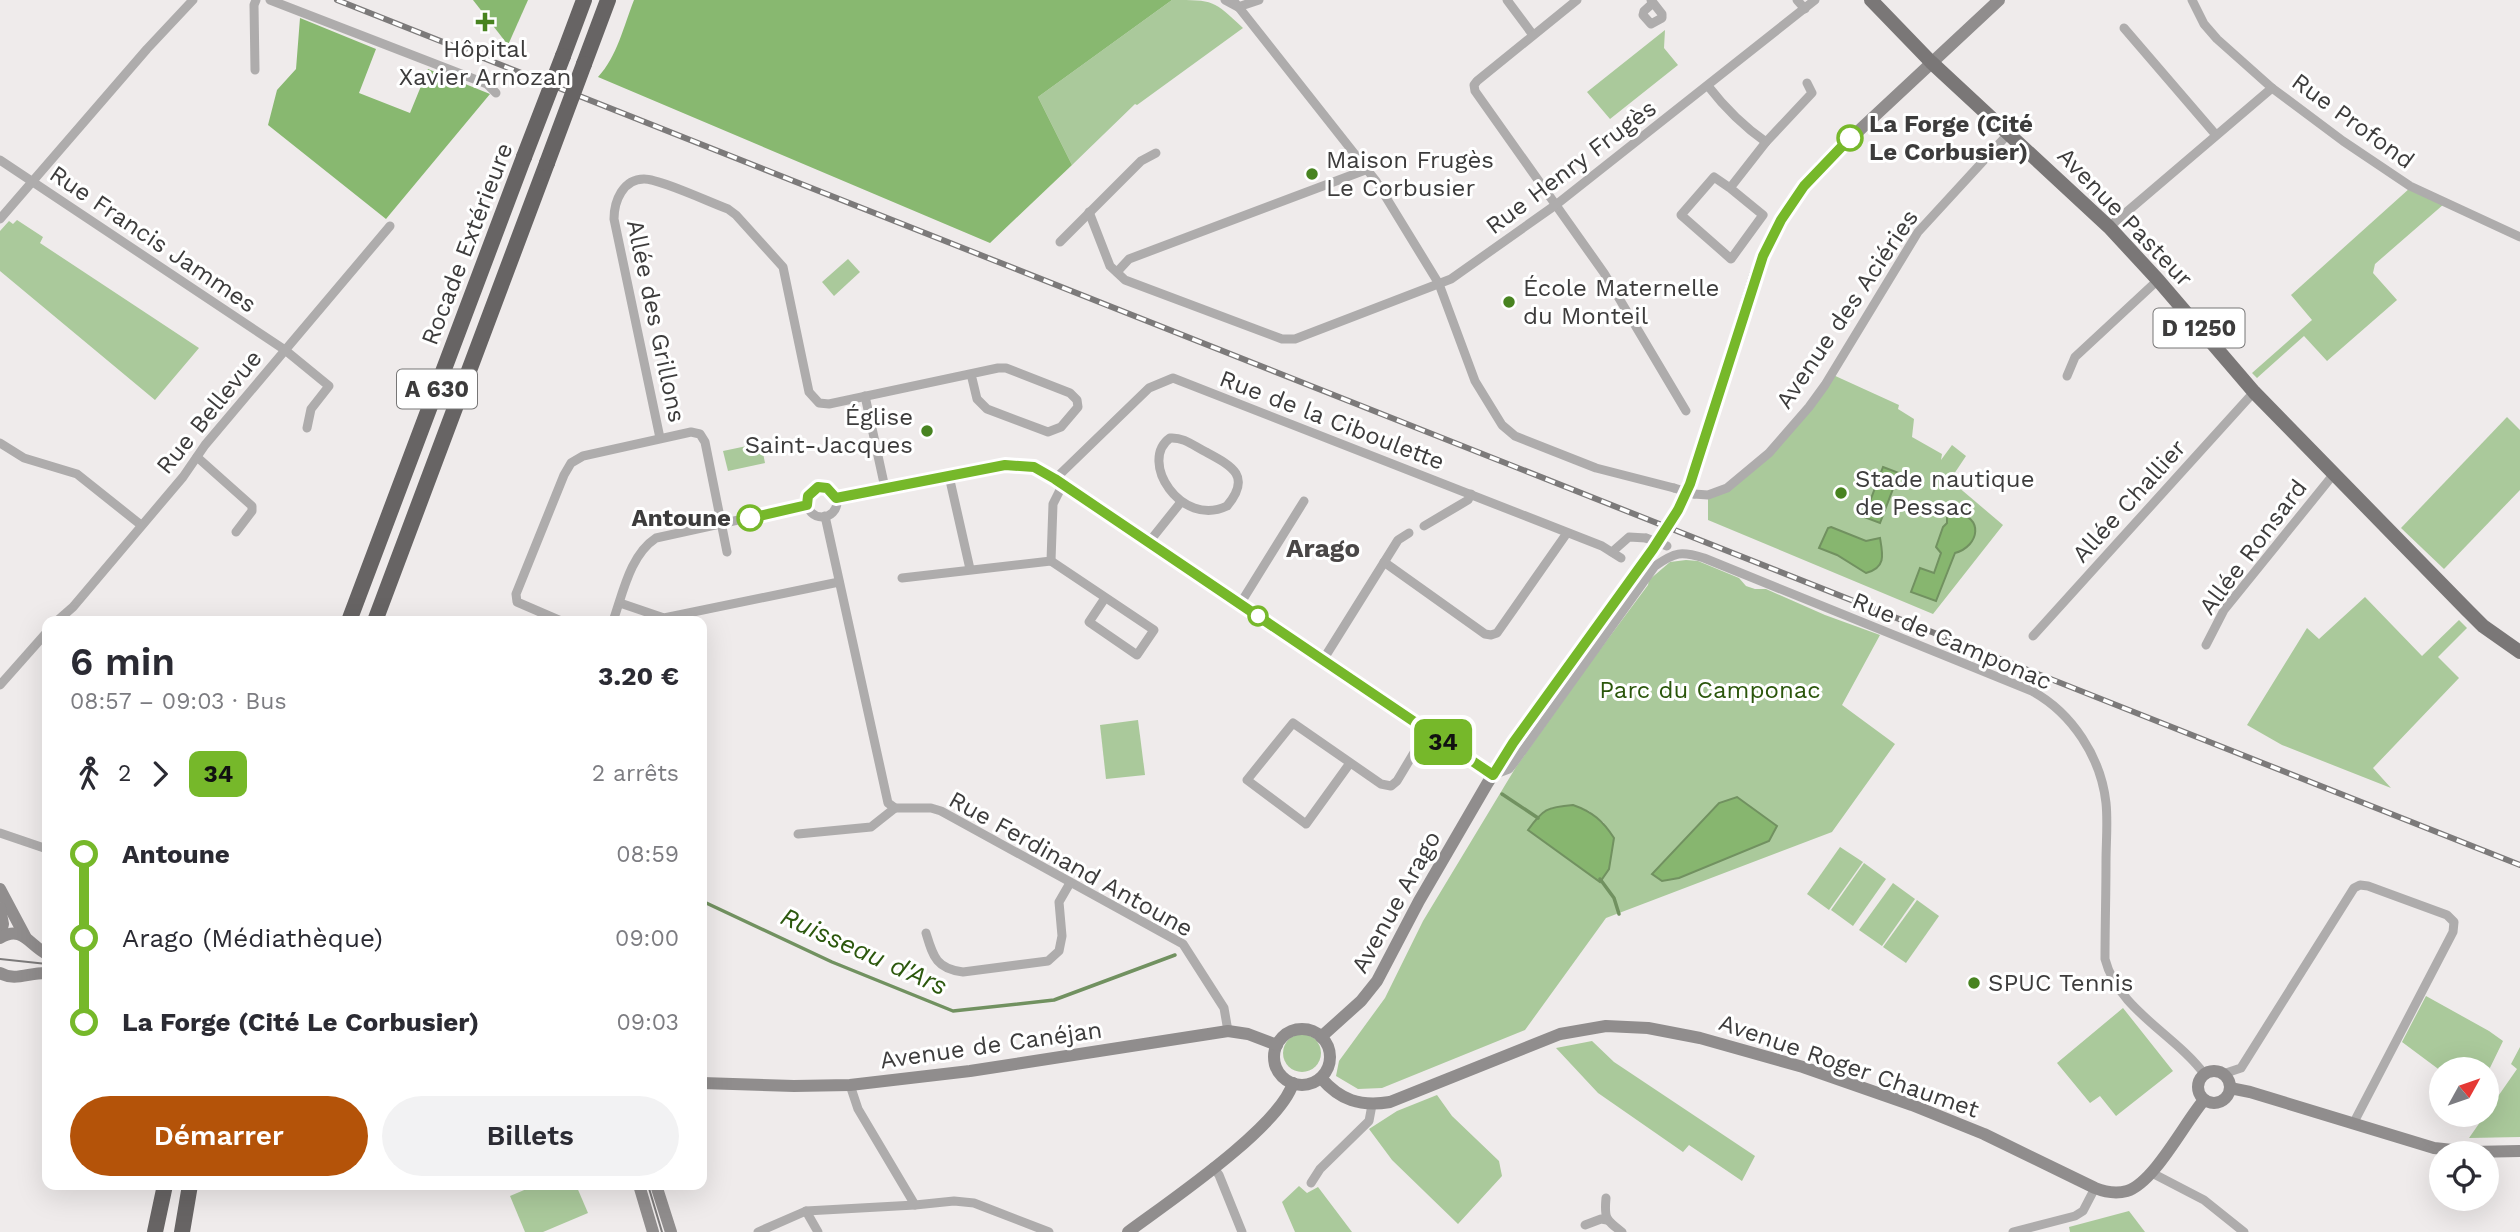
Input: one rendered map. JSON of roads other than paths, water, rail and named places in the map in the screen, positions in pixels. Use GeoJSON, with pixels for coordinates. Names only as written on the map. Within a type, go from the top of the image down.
{"type":"FeatureCollection","features":[{"type":"Feature","properties":{"kind":"highway","name":"Rocade Extérieure"},"geometry":{"type":"LineString","coordinates":[[351,616],[584,0]]}},
{"type":"Feature","properties":{"kind":"highway","name":"A 630"},"geometry":{"type":"LineString","coordinates":[[377,616],[608,0]]}},
{"type":"Feature","properties":{"kind":"highway"},"geometry":{"type":"LineString","coordinates":[[155,1232],[164,1190]]}},
{"type":"Feature","properties":{"kind":"highway"},"geometry":{"type":"LineString","coordinates":[[182,1232],[189,1190]]}},
{"type":"Feature","properties":{"kind":"main road","name":"Avenue Pasteur"},"geometry":{"type":"LineString","coordinates":[[1871,0],[1931,62],[2109,228],[2158,280],[2253,392],[2483,626],[2520,652]]}},
{"type":"Feature","properties":{"kind":"main road","name":"Avenue Arago"},"geometry":{"type":"LineString","coordinates":[[1321,1037],[1361,1001],[1377,981],[1419,901],[1513,743],[1653,549],[1683,499],[1755,275],[1781,220],[1821,166],[1999,0]]}},
{"type":"Feature","properties":{"kind":"main road","name":"Avenue Pasteur"},"geometry":{"type":"LineString","coordinates":[[2483,626],[2491,638],[2520,659]]}},
{"type":"Feature","properties":{"kind":"main road"},"geometry":{"type":"LineString","coordinates":[[0,889],[19,929],[42,951]]}},
{"type":"Feature","properties":{"kind":"main road"},"geometry":{"type":"LineString","coordinates":[[0,908],[4,924],[0,937]]}},
{"type":"Feature","properties":{"kind":"main road"},"geometry":{"type":"LineString","coordinates":[[0,937],[12,933],[25,936]]}},
{"type":"Feature","properties":{"kind":"main road"},"geometry":{"type":"LineString","coordinates":[[26,975],[36,963],[34,946]]}},
{"type":"Feature","properties":{"kind":"main road"},"geometry":{"type":"LineString","coordinates":[[0,973],[13,978],[42,973]]}},
{"type":"Feature","properties":{"kind":"main road","name":"Avenue Roger Chaumet"},"geometry":{"type":"LineString","coordinates":[[1372,1105],[1390,1102],[1560,1034],[1606,1027],[1648,1028],[1700,1038],[1803,1067],[1912,1105],[1984,1134],[2110,1193],[2127,1191],[2141,1184],[2152,1173],[2204,1100],[2213,1103],[2223,1101],[2230,1088]]}},
{"type":"Feature","properties":{"kind":"main road"},"geometry":{"type":"LineString","coordinates":[[1306,1029],[1321,1037],[1327,1044],[1329,1062],[1321,1077],[1304,1084],[1293,1083],[1283,1077],[1274,1056],[1282,1038],[1297,1030],[1306,1029]]}},
{"type":"Feature","properties":{"kind":"main road","name":"Avenue de Canéjan"},"geometry":{"type":"LineString","coordinates":[[707,1083],[850,1085],[970,1071],[1228,1031],[1248,1034],[1277,1045]]}},
{"type":"Feature","properties":{"kind":"main road"},"geometry":{"type":"LineString","coordinates":[[2204,1100],[2199,1087],[2205,1075],[2214,1072],[2223,1074],[2230,1088],[2434,1148],[2471,1152],[2520,1151]]}},
{"type":"Feature","properties":{"kind":"main road"},"geometry":{"type":"LineString","coordinates":[[1321,1077],[1343,1098],[1372,1105]]}},
{"type":"Feature","properties":{"kind":"main road"},"geometry":{"type":"LineString","coordinates":[[1128,1232],[1253,1134],[1274,1113],[1293,1083]]}},
{"type":"Feature","properties":{"kind":"main road"},"geometry":{"type":"LineString","coordinates":[[640,1190],[653,1232]]}},
{"type":"Feature","properties":{"kind":"main road"},"geometry":{"type":"LineString","coordinates":[[658,1190],[671,1232]]}},
{"type":"Feature","properties":{"kind":"street"},"geometry":{"type":"LineString","coordinates":[[0,219],[147,49],[193,0]]}},
{"type":"Feature","properties":{"kind":"street"},"geometry":{"type":"LineString","coordinates":[[255,70],[256,0]]}},
{"type":"Feature","properties":{"kind":"street"},"geometry":{"type":"LineString","coordinates":[[270,0],[487,84],[496,93]]}},
{"type":"Feature","properties":{"kind":"street"},"geometry":{"type":"LineString","coordinates":[[1225,0],[1236,4],[1259,0]]}},
{"type":"Feature","properties":{"kind":"street"},"geometry":{"type":"LineString","coordinates":[[1507,0],[1534,35]]}},
{"type":"Feature","properties":{"kind":"street"},"geometry":{"type":"LineString","coordinates":[[1577,0],[1474,85],[1475,91],[1604,273],[1686,411]]}},
{"type":"Feature","properties":{"kind":"street"},"geometry":{"type":"LineString","coordinates":[[1797,0],[1805,9]]}},
{"type":"Feature","properties":{"kind":"street","name":"Rue Henry Frugès"},"geometry":{"type":"LineString","coordinates":[[1116,272],[1125,280],[1282,339],[1295,338],[1439,284],[1473,264],[1557,204],[1815,0]]}},
{"type":"Feature","properties":{"kind":"street","name":"Rue Profond"},"geometry":{"type":"LineString","coordinates":[[2192,0],[2204,24],[2217,39],[2273,88],[2343,141],[2410,186],[2520,237]]}},
{"type":"Feature","properties":{"kind":"street"},"geometry":{"type":"LineString","coordinates":[[1236,4],[1368,169],[1439,284]]}},
{"type":"Feature","properties":{"kind":"street"},"geometry":{"type":"LineString","coordinates":[[2124,28],[2216,135]]}},
{"type":"Feature","properties":{"kind":"street"},"geometry":{"type":"LineString","coordinates":[[1730,188],[1766,142],[1812,93],[1807,83]]}},
{"type":"Feature","properties":{"kind":"street"},"geometry":{"type":"LineString","coordinates":[[1708,86],[1725,107],[1766,142]]}},
{"type":"Feature","properties":{"kind":"street"},"geometry":{"type":"LineString","coordinates":[[2109,228],[2273,88]]}},
{"type":"Feature","properties":{"kind":"street","name":"Avenue des Aciéries"},"geometry":{"type":"LineString","coordinates":[[1439,284],[1475,381],[1502,425],[1515,436],[1596,468],[1694,494],[1708,495],[1727,488],[1769,453],[1809,407],[1850,347],[1894,268],[1918,232],[2009,133]]}},
{"type":"Feature","properties":{"kind":"street"},"geometry":{"type":"LineString","coordinates":[[1060,242],[1141,161],[1156,153]]}},
{"type":"Feature","properties":{"kind":"street","name":"Rue Francis Jammes"},"geometry":{"type":"LineString","coordinates":[[0,160],[285,350],[330,386],[311,409],[307,428]]}},
{"type":"Feature","properties":{"kind":"street"},"geometry":{"type":"LineString","coordinates":[[1089,212],[1110,266],[1116,272],[1129,259],[1368,169]]}},
{"type":"Feature","properties":{"kind":"street"},"geometry":{"type":"LineString","coordinates":[[1714,177],[1730,188],[1763,215],[1731,259],[1681,215],[1714,177]]}},
{"type":"Feature","properties":{"kind":"street","name":"Allée des Grillons"},"geometry":{"type":"LineString","coordinates":[[660,438],[614,219],[614,210],[623,188],[637,180],[651,180],[728,209],[736,215],[783,267],[809,392],[819,403],[829,404],[865,397]]}},
{"type":"Feature","properties":{"kind":"street","name":"Rue Bellevue"},"geometry":{"type":"LineString","coordinates":[[63,616],[183,477],[285,350],[390,226]]}},
{"type":"Feature","properties":{"kind":"street"},"geometry":{"type":"LineString","coordinates":[[2067,376],[2075,357],[2158,280]]}},
{"type":"Feature","properties":{"kind":"street"},"geometry":{"type":"LineString","coordinates":[[885,488],[865,397],[971,374],[1006,368],[1070,393],[1077,400],[1078,407],[1061,427],[1048,432],[983,406],[977,399],[971,374]]}},
{"type":"Feature","properties":{"kind":"street","name":"Rue de la Ciboulette"},"geometry":{"type":"LineString","coordinates":[[1059,481],[1149,388],[1173,378],[1602,546],[1621,558]]}},
{"type":"Feature","properties":{"kind":"street","name":"Allée Challier"},"geometry":{"type":"LineString","coordinates":[[2034,636],[2253,392]]}},
{"type":"Feature","properties":{"kind":"street"},"geometry":{"type":"LineString","coordinates":[[548,616],[523,606],[516,599],[567,469],[571,463],[583,456],[691,432],[700,435],[703,438],[727,552]]}},
{"type":"Feature","properties":{"kind":"street"},"geometry":{"type":"LineString","coordinates":[[1170,438],[1182,439],[1226,462],[1238,476],[1234,496],[1223,508],[1202,512],[1181,502],[1166,481],[1158,461],[1160,448],[1170,438]]}},
{"type":"Feature","properties":{"kind":"street"},"geometry":{"type":"LineString","coordinates":[[0,443],[24,458],[78,474],[141,524]]}},
{"type":"Feature","properties":{"kind":"street"},"geometry":{"type":"LineString","coordinates":[[197,457],[252,506],[252,511],[236,532]]}},
{"type":"Feature","properties":{"kind":"street"},"geometry":{"type":"LineString","coordinates":[[836,498],[1015,464],[1034,467],[1059,481],[1493,775],[1509,769],[1655,566],[1673,554],[1667,546],[1646,538],[1629,537],[1612,552]]}},
{"type":"Feature","properties":{"kind":"street","name":"Allée Ronsard"},"geometry":{"type":"LineString","coordinates":[[2206,645],[2224,610],[2333,475]]}},
{"type":"Feature","properties":{"kind":"street"},"geometry":{"type":"LineString","coordinates":[[949,476],[970,569]]}},
{"type":"Feature","properties":{"kind":"street"},"geometry":{"type":"LineString","coordinates":[[1051,561],[1053,504],[1059,481]]}},
{"type":"Feature","properties":{"kind":"street"},"geometry":{"type":"LineString","coordinates":[[818,487],[827,488],[836,498],[834,509],[825,516],[814,514],[807,505],[808,496],[818,487]]}},
{"type":"Feature","properties":{"kind":"street"},"geometry":{"type":"LineString","coordinates":[[1424,526],[1468,500],[1471,494]]}},
{"type":"Feature","properties":{"kind":"street"},"geometry":{"type":"LineString","coordinates":[[1240,604],[1304,501]]}},
{"type":"Feature","properties":{"kind":"street"},"geometry":{"type":"LineString","coordinates":[[1149,542],[1181,502]]}},
{"type":"Feature","properties":{"kind":"street"},"geometry":{"type":"LineString","coordinates":[[615,616],[635,561],[651,542],[662,536],[807,505]]}},
{"type":"Feature","properties":{"kind":"street"},"geometry":{"type":"LineString","coordinates":[[798,834],[872,827],[895,808],[888,803],[885,795],[825,516]]}},
{"type":"Feature","properties":{"kind":"street"},"geometry":{"type":"LineString","coordinates":[[1323,660],[1398,540],[1409,533]]}},
{"type":"Feature","properties":{"kind":"street"},"geometry":{"type":"LineString","coordinates":[[1384,562],[1485,634],[1491,635],[1497,632],[1567,533]]}},
{"type":"Feature","properties":{"kind":"street","name":"Rue de Camponac"},"geometry":{"type":"LineString","coordinates":[[1673,554],[1690,554],[1704,558],[2032,691],[2065,717],[2092,755],[2103,786],[2106,804],[2107,968],[2130,1002],[2188,1054],[2205,1075]]}},
{"type":"Feature","properties":{"kind":"street"},"geometry":{"type":"LineString","coordinates":[[902,578],[1051,561],[1154,631],[1137,654],[1089,622],[1105,598]]}},
{"type":"Feature","properties":{"kind":"street"},"geometry":{"type":"LineString","coordinates":[[673,616],[839,582]]}},
{"type":"Feature","properties":{"kind":"street"},"geometry":{"type":"LineString","coordinates":[[620,603],[658,616]]}},
{"type":"Feature","properties":{"kind":"street"},"geometry":{"type":"LineString","coordinates":[[0,685],[42,638]]}},
{"type":"Feature","properties":{"kind":"street"},"geometry":{"type":"LineString","coordinates":[[1350,763],[1306,824],[1247,780],[1293,723],[1381,784],[1391,786],[1397,781],[1427,731]]}},
{"type":"Feature","properties":{"kind":"street","name":"Rue Ferdinand Antoune"},"geometry":{"type":"LineString","coordinates":[[895,808],[931,808],[941,811],[1183,944],[1224,1008],[1228,1031]]}},
{"type":"Feature","properties":{"kind":"street"},"geometry":{"type":"LineString","coordinates":[[0,833],[42,847]]}},
{"type":"Feature","properties":{"kind":"street"},"geometry":{"type":"LineString","coordinates":[[926,933],[934,959],[950,971],[963,972],[1048,961],[1059,951],[1062,936],[1059,902],[1070,883]]}},
{"type":"Feature","properties":{"kind":"street"},"geometry":{"type":"LineString","coordinates":[[2223,1074],[2241,1068],[2354,888],[2360,885],[2368,886],[2447,915],[2454,922],[2453,932],[2353,1124]]}},
{"type":"Feature","properties":{"kind":"street"},"geometry":{"type":"LineString","coordinates":[[850,1085],[858,1109],[915,1205]]}},
{"type":"Feature","properties":{"kind":"street"},"geometry":{"type":"LineString","coordinates":[[1311,1183],[1320,1169],[1369,1121],[1372,1105]]}},
{"type":"Feature","properties":{"kind":"street"},"geometry":{"type":"LineString","coordinates":[[1213,1167],[1219,1175],[1242,1232]]}},
{"type":"Feature","properties":{"kind":"street"},"geometry":{"type":"LineString","coordinates":[[2152,1173],[2204,1200],[2244,1232]]}},
{"type":"Feature","properties":{"kind":"street"},"geometry":{"type":"LineString","coordinates":[[2013,1232],[2075,1216],[2083,1211],[2095,1188]]}},
{"type":"Feature","properties":{"kind":"street"},"geometry":{"type":"LineString","coordinates":[[1606,1198],[1607,1220]]}},
{"type":"Feature","properties":{"kind":"street"},"geometry":{"type":"LineString","coordinates":[[758,1232],[806,1211],[954,1201],[974,1203],[1049,1232]]}},
{"type":"Feature","properties":{"kind":"street"},"geometry":{"type":"LineString","coordinates":[[806,1211],[818,1232]]}},
{"type":"Feature","properties":{"kind":"street"},"geometry":{"type":"LineString","coordinates":[[1585,1225],[1601,1219],[1607,1220],[1622,1232]]}},
{"type":"Feature","properties":{"kind":"waterway","name":"Ruisseau d'Ars"},"geometry":{"type":"LineString","coordinates":[[1502,794],[1538,818]]}},
{"type":"Feature","properties":{"kind":"waterway","name":"Ruisseau d'Ars"},"geometry":{"type":"LineString","coordinates":[[1600,879],[1614,898],[1619,914]]}},
{"type":"Feature","properties":{"kind":"waterway","name":"Ruisseau d'Ars"},"geometry":{"type":"LineString","coordinates":[[707,903],[832,962],[953,1011],[1054,1000],[1175,955]]}},
{"type":"Feature","properties":{"kind":"tram line"},"geometry":{"type":"LineString","coordinates":[[0,959],[42,963]]}},
{"type":"Feature","properties":{"kind":"tram line"},"geometry":{"type":"LineString","coordinates":[[649,1190],[662,1232]]}},
{"type":"Feature","properties":{"kind":"railway"},"geometry":{"type":"LineString","coordinates":[[337,0],[2520,865]]}},
{"type":"Feature","properties":{"kind":"place","name":"Hôpital Xavier Arnozan"},"geometry":{"type":"Point","coordinates":[485,22]}},
{"type":"Feature","properties":{"kind":"place","name":"La Forge (Cité Le Corbusier)"},"geometry":{"type":"Point","coordinates":[1850,138]}},
{"type":"Feature","properties":{"kind":"place","name":"Maison Frugès Le Corbusier"},"geometry":{"type":"Point","coordinates":[1312,174]}},
{"type":"Feature","properties":{"kind":"place","name":"École Maternelle du Monteil"},"geometry":{"type":"Point","coordinates":[1509,302]}},
{"type":"Feature","properties":{"kind":"place","name":"Église Saint-Jacques"},"geometry":{"type":"Point","coordinates":[927,431]}},
{"type":"Feature","properties":{"kind":"place","name":"Stade nautique de Pessac"},"geometry":{"type":"Point","coordinates":[1841,493]}},
{"type":"Feature","properties":{"kind":"place","name":"Antoune"},"geometry":{"type":"Point","coordinates":[750,518]}},
{"type":"Feature","properties":{"kind":"place","name":"SPUC Tennis"},"geometry":{"type":"Point","coordinates":[1974,983]}},
{"type":"Feature","properties":{"kind":"district","name":"Arago"},"geometry":{"type":"Point","coordinates":[1323,548]}},
{"type":"Feature","properties":{"kind":"park label","name":"Parc du Camponac"},"geometry":{"type":"Point","coordinates":[1710,690]}}]}
